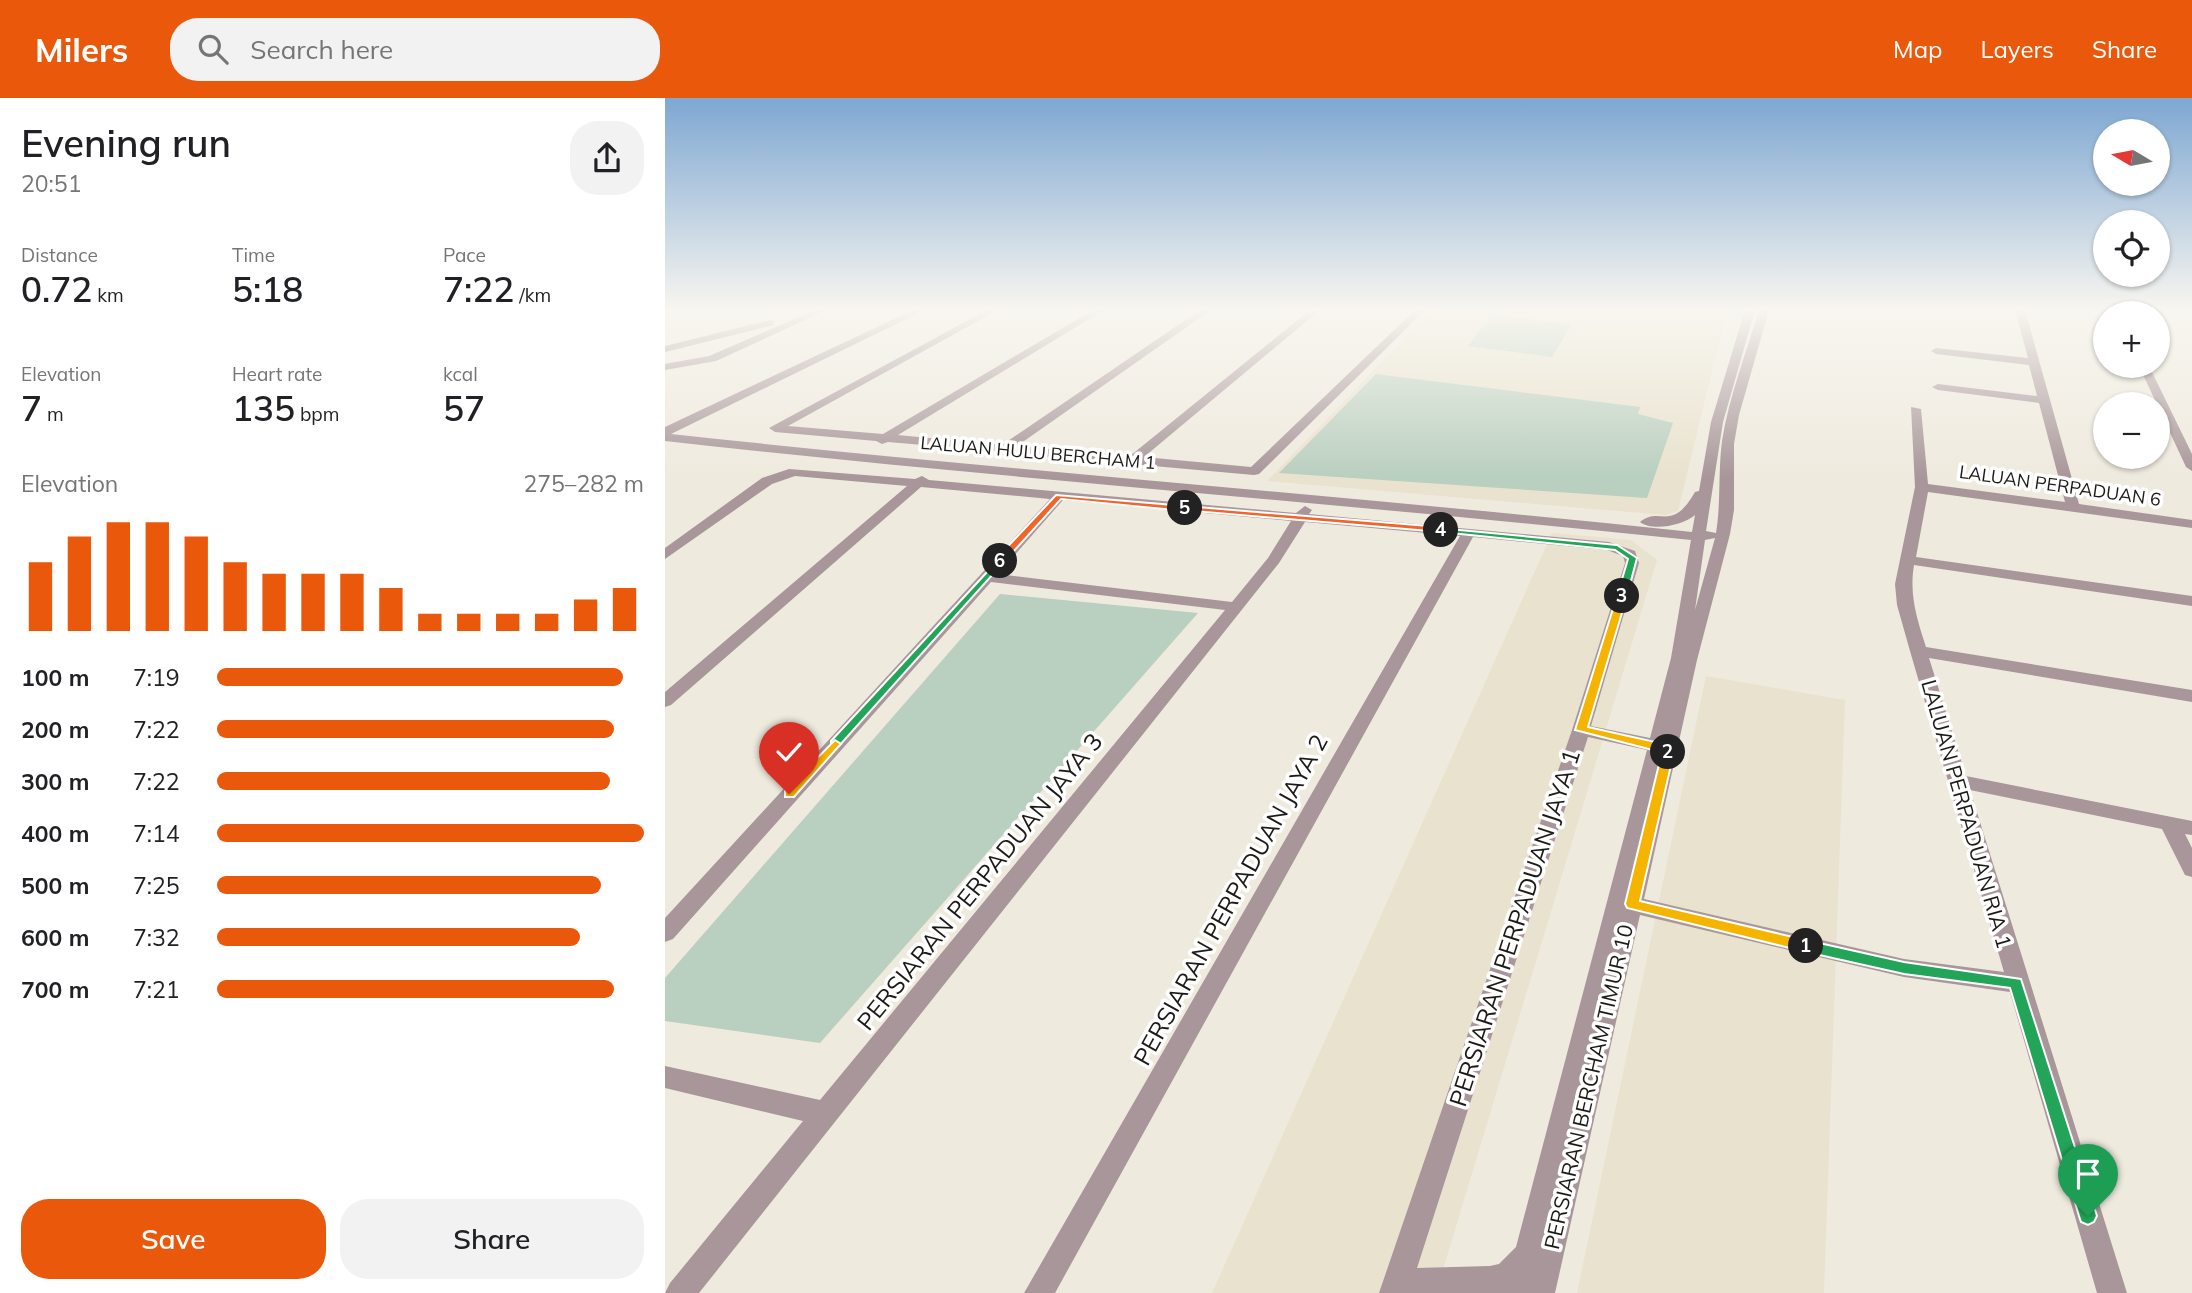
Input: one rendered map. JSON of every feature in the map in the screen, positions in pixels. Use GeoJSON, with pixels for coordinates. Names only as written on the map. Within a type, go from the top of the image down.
{"type":"FeatureCollection","features":[{"type":"Feature","properties":{"kind":"street"},"geometry":{"type":"LineString","coordinates":[[665,434],[805,366]]}},
{"type":"Feature","properties":{"kind":"street"},"geometry":{"type":"LineString","coordinates":[[887,366],[786,419],[775,428],[1249,472],[1259,470],[1364,366]]}},
{"type":"Feature","properties":{"kind":"street"},"geometry":{"type":"LineString","coordinates":[[882,440],[1006,366]]}},
{"type":"Feature","properties":{"kind":"street"},"geometry":{"type":"LineString","coordinates":[[981,468],[1001,451],[1125,366]]}},
{"type":"Feature","properties":{"kind":"street"},"geometry":{"type":"LineString","coordinates":[[1131,462],[1247,366]]}},
{"type":"Feature","properties":{"kind":"street"},"geometry":{"type":"LineString","coordinates":[[1711,572],[1704,534],[1709,467],[1731,366]]}},
{"type":"Feature","properties":{"kind":"street","name":"PERSIARAN BERCHAM TIMUR 10"},"geometry":{"type":"LineString","coordinates":[[1661,747],[1711,572],[1719,554],[1727,510],[1726,464],[1733,415],[1747,366]]}},
{"type":"Feature","properties":{"kind":"street"},"geometry":{"type":"LineString","coordinates":[[2034,366],[2073,507]]}},
{"type":"Feature","properties":{"kind":"street"},"geometry":{"type":"LineString","coordinates":[[2150,378],[2192,467]]}},
{"type":"Feature","properties":{"kind":"street"},"geometry":{"type":"LineString","coordinates":[[1938,387],[2044,400]]}},
{"type":"Feature","properties":{"kind":"street","name":"LALUAN PERPADUAN RIA 1"},"geometry":{"type":"LineString","coordinates":[[1915,410],[1922,487],[1904,595],[2016,983],[2112,1293]]}},
{"type":"Feature","properties":{"kind":"street","name":"LALUAN HULU BERCHAM 1"},"geometry":{"type":"LineString","coordinates":[[665,434],[699,443],[1408,506],[1604,531],[1704,534]]}},
{"type":"Feature","properties":{"kind":"street"},"geometry":{"type":"LineString","coordinates":[[665,701],[940,464]]}},
{"type":"Feature","properties":{"kind":"street"},"geometry":{"type":"LineString","coordinates":[[1704,534],[1714,529],[1726,464]]}},
{"type":"Feature","properties":{"kind":"street"},"geometry":{"type":"LineString","coordinates":[[665,555],[772,478],[794,472],[1299,519],[1469,532],[1604,531],[1670,522],[1691,514],[1709,467]]}},
{"type":"Feature","properties":{"kind":"street","name":"LALUAN PERPADUAN 6"},"geometry":{"type":"LineString","coordinates":[[1922,487],[2192,524]]}},
{"type":"Feature","properties":{"kind":"street"},"geometry":{"type":"LineString","coordinates":[[665,933],[1059,497]]}},
{"type":"Feature","properties":{"kind":"street","name":"PERSIARAN PERPADUAN JAYA 3"},"geometry":{"type":"LineString","coordinates":[[680,1293],[1235,607],[1289,539],[1312,498]]}},
{"type":"Feature","properties":{"kind":"street"},"geometry":{"type":"LineString","coordinates":[[1604,531],[1662,539],[1684,550],[1691,560],[1689,608]]}},
{"type":"Feature","properties":{"kind":"street","name":"PERSIARAN PERPADUAN JAYA 1"},"geometry":{"type":"LineString","coordinates":[[1401,1290],[1632,563],[1633,558],[1604,531]]}},
{"type":"Feature","properties":{"kind":"street","name":"PERSIARAN PERPADUAN JAYA 2"},"geometry":{"type":"LineString","coordinates":[[1038,1293],[1469,532]]}},
{"type":"Feature","properties":{"kind":"street","name":"PERSIARAN BERCHAM TIMUR 10"},"geometry":{"type":"LineString","coordinates":[[1540,1293],[1624,903],[1661,747],[1704,534]]}},
{"type":"Feature","properties":{"kind":"street"},"geometry":{"type":"LineString","coordinates":[[1908,560],[2192,601]]}},
{"type":"Feature","properties":{"kind":"street"},"geometry":{"type":"LineString","coordinates":[[985,577],[1235,607]]}},
{"type":"Feature","properties":{"kind":"street"},"geometry":{"type":"LineString","coordinates":[[1918,651],[2192,696]]}},
{"type":"Feature","properties":{"kind":"street"},"geometry":{"type":"LineString","coordinates":[[1581,730],[1661,747]]}},
{"type":"Feature","properties":{"kind":"street"},"geometry":{"type":"LineString","coordinates":[[1957,781],[2192,828]]}},
{"type":"Feature","properties":{"kind":"street"},"geometry":{"type":"LineString","coordinates":[[2169,823],[2192,869]]}},
{"type":"Feature","properties":{"kind":"street"},"geometry":{"type":"LineString","coordinates":[[1624,903],[1904,968],[2016,983]]}},
{"type":"Feature","properties":{"kind":"street","name":"PERSIARAN BERCHAM TIMUR 10"},"geometry":{"type":"LineString","coordinates":[[1519,1293],[1624,903]]}},
{"type":"Feature","properties":{"kind":"street"},"geometry":{"type":"LineString","coordinates":[[665,1077],[827,1114]]}},
{"type":"Feature","properties":{"kind":"street"},"geometry":{"type":"LineString","coordinates":[[1401,1290],[1490,1281],[1507,1276],[1528,1255]]}},
{"type":"Feature","properties":{"kind":"shaded area"},"geometry":{"type":"Polygon","coordinates":[[[1378,366],[1713,366],[1678,511],[1665,515],[1267,481],[1378,366]]]}},
{"type":"Feature","properties":{"kind":"shaded area"},"geometry":{"type":"Polygon","coordinates":[[[1552,533],[1631,540],[1657,560],[1436,1293],[1212,1293],[1552,533]]]}},
{"type":"Feature","properties":{"kind":"shaded area"},"geometry":{"type":"Polygon","coordinates":[[[1706,676],[1845,700],[1824,1293],[1577,1293],[1706,676]]]}},
{"type":"Feature","properties":{"kind":"green space"},"geometry":{"type":"Polygon","coordinates":[[[1376,374],[1640,407],[1638,414],[1673,423],[1647,498],[1279,473],[1376,374]]]}},
{"type":"Feature","properties":{"kind":"green space"},"geometry":{"type":"Polygon","coordinates":[[[1000,594],[1198,613],[820,1043],[665,1021],[665,978],[1000,594]]]}},
{"type":"Feature","properties":{"kind":"route"},"geometry":{"type":"LineString","coordinates":[[789,794],[1059,497],[1299,519],[1387,524],[1617,547],[1633,558],[1581,730],[1669,749],[1632,904],[1904,968],[2016,983],[2088,1216]]}}]}
